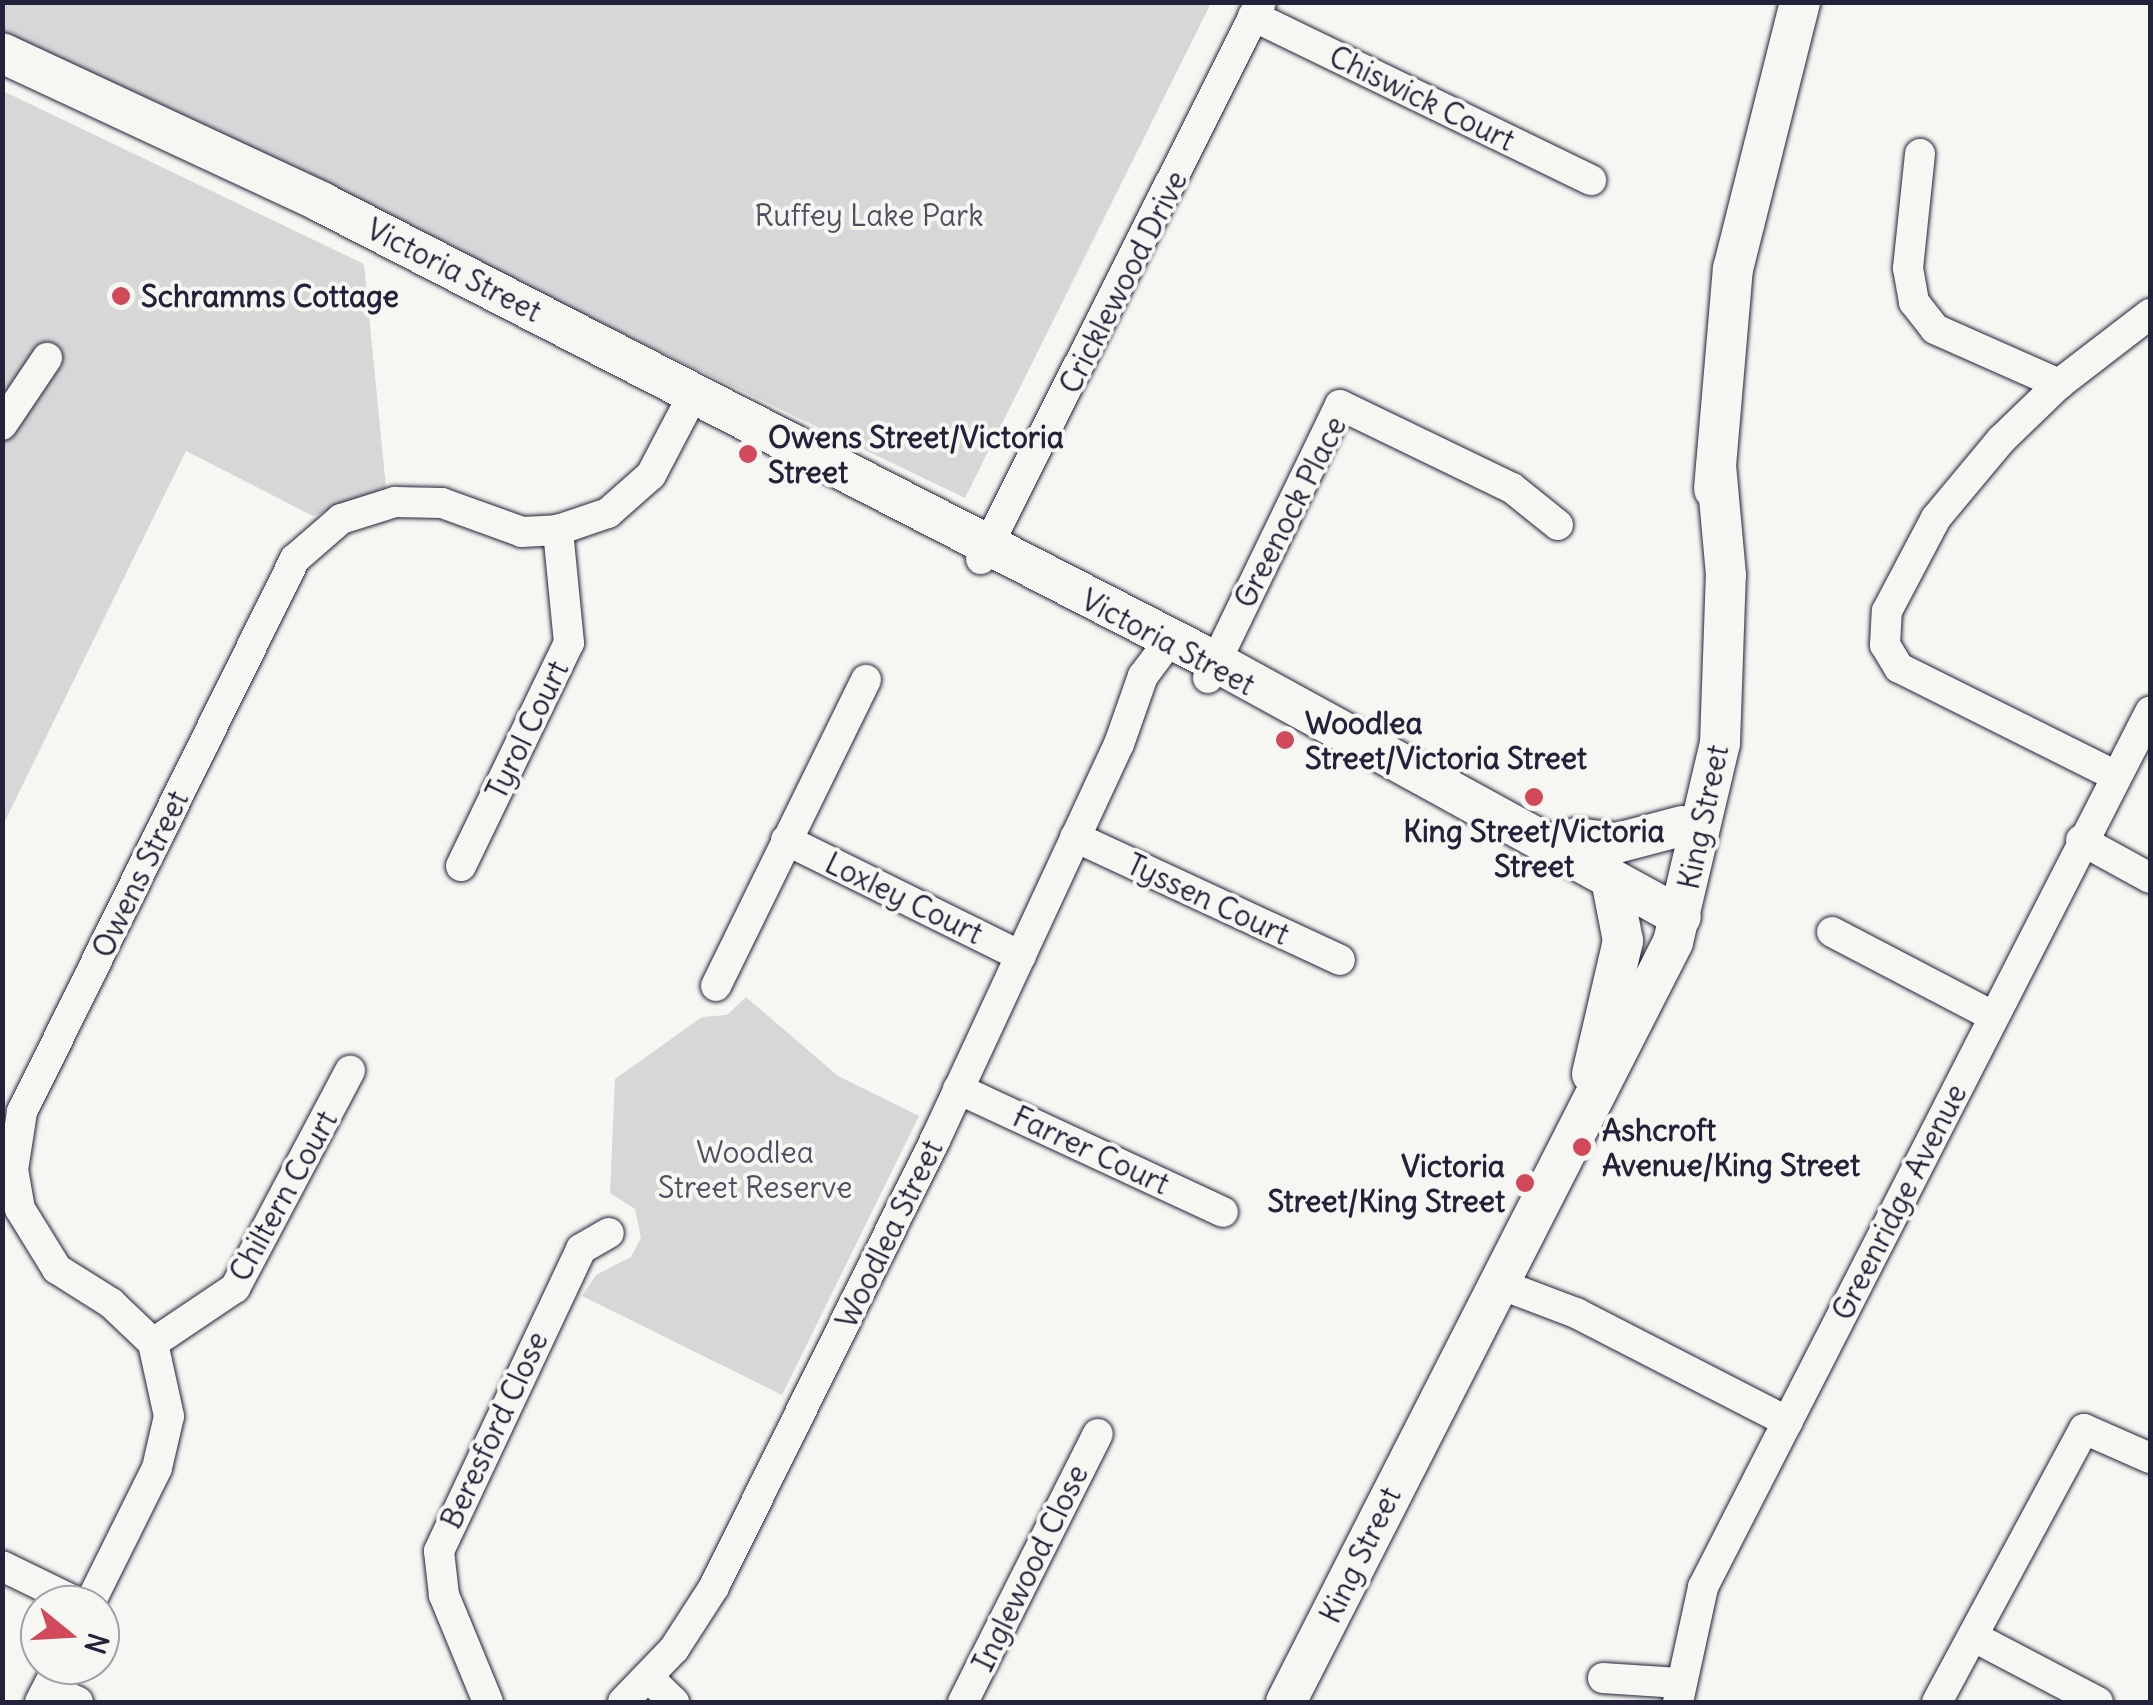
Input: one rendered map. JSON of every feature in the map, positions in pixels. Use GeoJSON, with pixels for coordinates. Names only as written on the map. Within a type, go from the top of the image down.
{"type":"FeatureCollection","features":[{"type":"Feature","properties":{"kind":"main road","name":"King Street"},"geometry":{"type":"LineString","coordinates":[[1286,1702],[1501,1274],[1661,972],[1682,826],[1733,269],[1800,2]]}},
{"type":"Feature","properties":{"kind":"main road","name":"Victoria Street"},"geometry":{"type":"LineString","coordinates":[[2,52],[321,202],[898,504],[1163,651],[1576,838],[1674,898]]}},
{"type":"Feature","properties":{"kind":"main road","name":"King Street"},"geometry":{"type":"LineString","coordinates":[[1570,1142],[1591,1078],[1674,898],[1721,725],[1726,562],[1716,466]]}},
{"type":"Feature","properties":{"kind":"main road","name":"Victoria Street"},"geometry":{"type":"LineString","coordinates":[[1332,728],[1611,879],[1674,898]]}},
{"type":"Feature","properties":{"kind":"main road"},"geometry":{"type":"LineString","coordinates":[[1576,838],[1617,843],[1682,826]]}},
{"type":"Feature","properties":{"kind":"main road"},"geometry":{"type":"LineString","coordinates":[[1591,1078],[1623,941],[1611,879]]}},
{"type":"Feature","properties":{"kind":"street","name":"Chiswick Court"},"geometry":{"type":"LineString","coordinates":[[1257,10],[1592,180]]}},
{"type":"Feature","properties":{"kind":"street","name":"Cricklewood Drive"},"geometry":{"type":"LineString","coordinates":[[984,552],[1257,10]]}},
{"type":"Feature","properties":{"kind":"street"},"geometry":{"type":"LineString","coordinates":[[1920,154],[1908,268],[1914,302],[1935,329],[2058,384]]}},
{"type":"Feature","properties":{"kind":"street"},"geometry":{"type":"LineString","coordinates":[[2114,775],[1900,668],[1885,645],[1887,612],[1936,518],[2000,440],[2058,384],[2150,314]]}},
{"type":"Feature","properties":{"kind":"street"},"geometry":{"type":"LineString","coordinates":[[2,426],[48,358]]}},
{"type":"Feature","properties":{"kind":"street","name":"Owens Street"},"geometry":{"type":"LineString","coordinates":[[154,1343],[111,1303],[57,1270],[11,1212],[12,1170],[22,1112],[296,560],[342,519],[395,502],[442,503],[522,532],[558,530],[608,513],[651,475],[693,395]]}},
{"type":"Feature","properties":{"kind":"street","name":"Greenock Place"},"geometry":{"type":"LineString","coordinates":[[1212,670],[1340,404],[1512,488],[1558,525]]}},
{"type":"Feature","properties":{"kind":"street","name":"Tyrol Court"},"geometry":{"type":"LineString","coordinates":[[460,866],[569,643],[558,530]]}},
{"type":"Feature","properties":{"kind":"street","name":"Woodlea Street"},"geometry":{"type":"LineString","coordinates":[[622,1702],[648,1678],[709,1597],[1022,956],[1163,651]]}},
{"type":"Feature","properties":{"kind":"street"},"geometry":{"type":"LineString","coordinates":[[716,986],[866,680]]}},
{"type":"Feature","properties":{"kind":"street","name":"Greenridge Avenue"},"geometry":{"type":"LineString","coordinates":[[1679,1693],[1702,1586],[2114,775],[2150,712]]}},
{"type":"Feature","properties":{"kind":"street","name":"Tyssen Court"},"geometry":{"type":"LineString","coordinates":[[1075,837],[1340,960]]}},
{"type":"Feature","properties":{"kind":"street","name":"Loxley Court"},"geometry":{"type":"LineString","coordinates":[[786,840],[1022,956]]}},
{"type":"Feature","properties":{"kind":"street"},"geometry":{"type":"LineString","coordinates":[[2081,840],[2150,878]]}},
{"type":"Feature","properties":{"kind":"street"},"geometry":{"type":"LineString","coordinates":[[1832,932],[1993,1016]]}},
{"type":"Feature","properties":{"kind":"street","name":"Chiltern Court"},"geometry":{"type":"LineString","coordinates":[[154,1343],[236,1288],[350,1071]]}},
{"type":"Feature","properties":{"kind":"street","name":"Farrer Court"},"geometry":{"type":"LineString","coordinates":[[958,1089],[1223,1212]]}},
{"type":"Feature","properties":{"kind":"street","name":"Beresford Close"},"geometry":{"type":"LineString","coordinates":[[488,1702],[444,1595],[439,1550],[580,1249],[609,1233]]}},
{"type":"Feature","properties":{"kind":"street"},"geometry":{"type":"LineString","coordinates":[[1501,1274],[1788,1422]]}},
{"type":"Feature","properties":{"kind":"street"},"geometry":{"type":"LineString","coordinates":[[96,1585],[157,1468],[169,1416],[154,1343]]}},
{"type":"Feature","properties":{"kind":"street"},"geometry":{"type":"LineString","coordinates":[[1937,1702],[2084,1428],[2150,1458]]}},
{"type":"Feature","properties":{"kind":"street","name":"Inglewood Close"},"geometry":{"type":"LineString","coordinates":[[963,1702],[1098,1434]]}},
{"type":"Feature","properties":{"kind":"street"},"geometry":{"type":"LineString","coordinates":[[2,1566],[43,1585]]}},
{"type":"Feature","properties":{"kind":"street"},"geometry":{"type":"LineString","coordinates":[[1974,1637],[2098,1702]]}},
{"type":"Feature","properties":{"kind":"street"},"geometry":{"type":"LineString","coordinates":[[648,1678],[674,1702]]}},
{"type":"Feature","properties":{"kind":"street"},"geometry":{"type":"LineString","coordinates":[[1603,1678],[1679,1693]]}},
{"type":"Feature","properties":{"kind":"street"},"geometry":{"type":"LineString","coordinates":[[49,1685],[78,1702]]}},
{"type":"Feature","properties":{"kind":"green space","name":"Ruffey Lake Park"},"geometry":{"type":"Polygon","coordinates":[[[2,3],[1211,3],[965,498],[3,36],[2,3]]]}},
{"type":"Feature","properties":{"kind":"green space"},"geometry":{"type":"Polygon","coordinates":[[[3,91],[364,264],[386,488],[313,516],[186,451],[3,825],[3,91]]]}},
{"type":"Feature","properties":{"kind":"green space","name":"Woodlea Street Reserve"},"geometry":{"type":"Polygon","coordinates":[[[746,997],[838,1076],[919,1116],[782,1395],[582,1296],[596,1275],[631,1257],[641,1238],[635,1209],[610,1193],[615,1079],[702,1017],[727,1015],[746,997]]]}},
{"type":"Feature","properties":{"kind":"place","name":"Schramms Cottage"},"geometry":{"type":"Point","coordinates":[121,296]}},
{"type":"Feature","properties":{"kind":"place","name":"Owens Street/Victoria Street"},"geometry":{"type":"Point","coordinates":[748,454]}},
{"type":"Feature","properties":{"kind":"place","name":"Woodlea Street/Victoria Street"},"geometry":{"type":"Point","coordinates":[1285,740]}},
{"type":"Feature","properties":{"kind":"place","name":"King Street/Victoria Street"},"geometry":{"type":"Point","coordinates":[1534,797]}},
{"type":"Feature","properties":{"kind":"place","name":"Ashcroft Avenue/King Street"},"geometry":{"type":"Point","coordinates":[1582,1147]}},
{"type":"Feature","properties":{"kind":"place","name":"Victoria Street/King Street"},"geometry":{"type":"Point","coordinates":[1525,1183]}}]}
